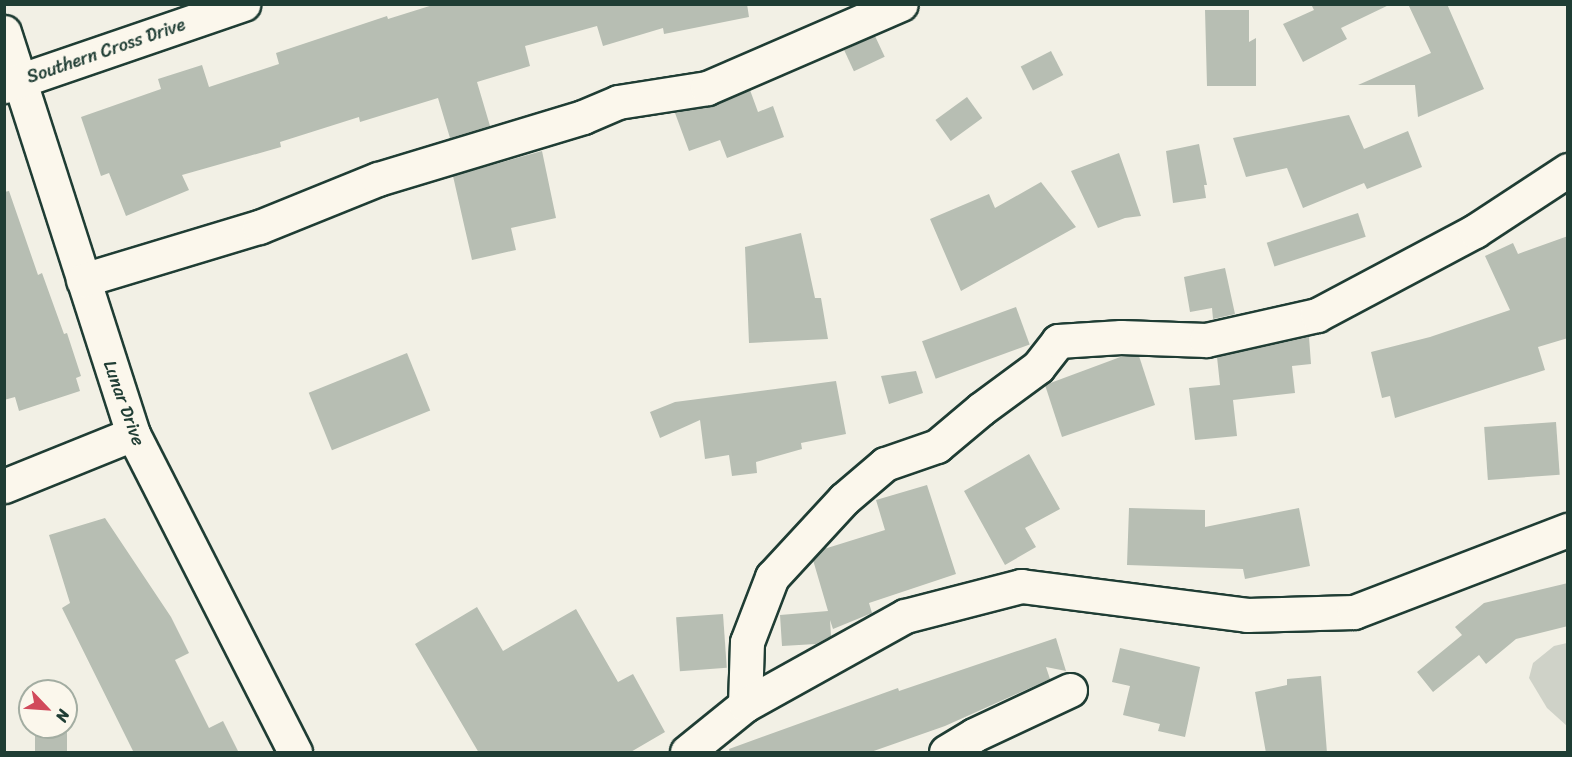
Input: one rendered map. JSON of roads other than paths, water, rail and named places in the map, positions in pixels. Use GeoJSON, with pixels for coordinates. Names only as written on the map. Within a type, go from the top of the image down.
{"type":"FeatureCollection","features":[{"type":"Feature","properties":{"kind":"street","name":"Southern Cross Drive"},"geometry":{"type":"LineString","coordinates":[[12,83],[243,4]]}},
{"type":"Feature","properties":{"kind":"street"},"geometry":{"type":"LineString","coordinates":[[83,280],[259,227],[378,179],[584,117],[618,102],[707,88],[901,4]]}},
{"type":"Feature","properties":{"kind":"street","name":"Lunar Drive"},"geometry":{"type":"LineString","coordinates":[[4,32],[12,83],[83,280],[133,434],[295,753]]}},
{"type":"Feature","properties":{"kind":"street"},"geometry":{"type":"LineString","coordinates":[[745,705],[747,642],[772,577],[844,499],[885,464],[937,446],[981,409],[1038,367],[1058,341],[1122,337],[1206,340],[1317,315],[1475,231],[1568,170]]}},
{"type":"Feature","properties":{"kind":"street"},"geometry":{"type":"LineString","coordinates":[[4,486],[133,434]]}},
{"type":"Feature","properties":{"kind":"street"},"geometry":{"type":"LineString","coordinates":[[687,753],[745,705],[905,616],[1021,586],[1247,615],[1354,612],[1568,530]]}},
{"type":"Feature","properties":{"kind":"street"},"geometry":{"type":"LineString","coordinates":[[946,753],[974,735],[1070,690]]}}]}
